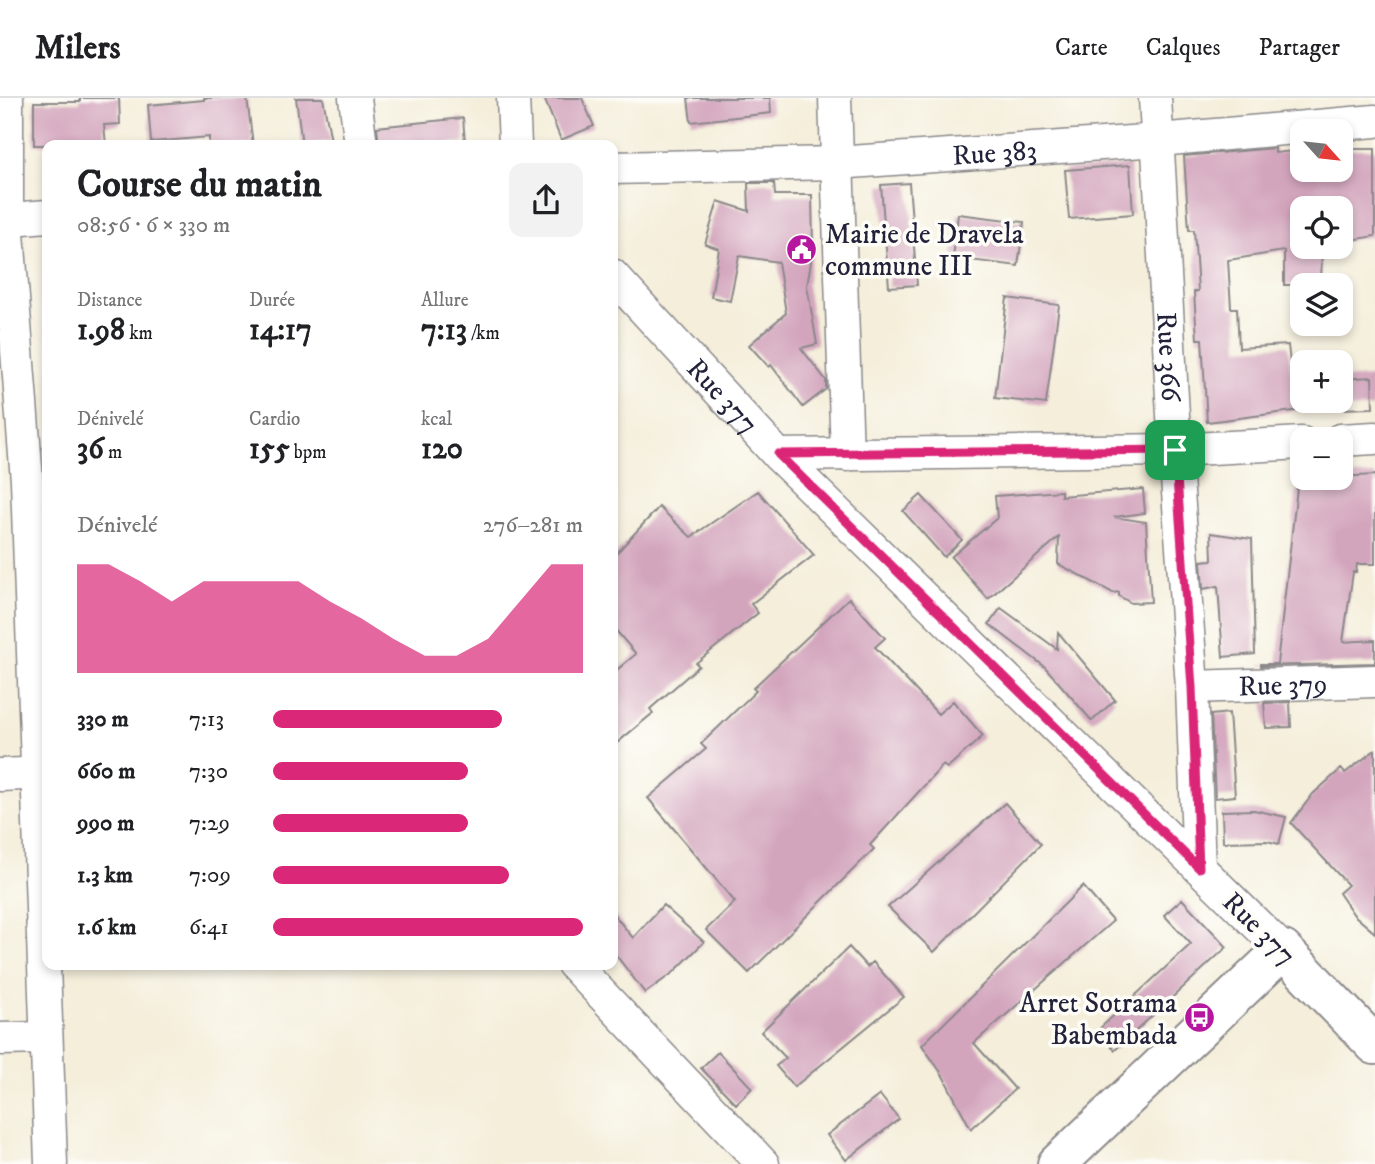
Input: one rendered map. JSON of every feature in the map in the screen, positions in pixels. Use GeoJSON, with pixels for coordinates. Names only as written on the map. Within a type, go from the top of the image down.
{"type":"FeatureCollection","features":[{"type":"Feature","properties":{"kind":"main road","name":"Rue 377"},"geometry":{"type":"LineString","coordinates":[[1283,950],[1375,1045]]}},
{"type":"Feature","properties":{"kind":"main road"},"geometry":{"type":"LineString","coordinates":[[1057,1164],[1283,950]]}},
{"type":"Feature","properties":{"kind":"street"},"geometry":{"type":"LineString","coordinates":[[7,98],[3,220],[10,373],[25,480],[42,827]]}},
{"type":"Feature","properties":{"kind":"street"},"geometry":{"type":"LineString","coordinates":[[355,98],[360,140]]}},
{"type":"Feature","properties":{"kind":"street"},"geometry":{"type":"LineString","coordinates":[[513,98],[515,140]]}},
{"type":"Feature","properties":{"kind":"street"},"geometry":{"type":"LineString","coordinates":[[835,98],[847,455]]}},
{"type":"Feature","properties":{"kind":"street","name":"Rue 366"},"geometry":{"type":"LineString","coordinates":[[1155,98],[1175,450],[1192,687],[1199,868]]}},
{"type":"Feature","properties":{"kind":"street","name":"Rue 383"},"geometry":{"type":"LineString","coordinates":[[618,168],[837,163],[1375,121]]}},
{"type":"Feature","properties":{"kind":"street"},"geometry":{"type":"LineString","coordinates":[[3,220],[42,216]]}},
{"type":"Feature","properties":{"kind":"street","name":"Rue 377"},"geometry":{"type":"LineString","coordinates":[[618,281],[778,454],[1283,950]]}},
{"type":"Feature","properties":{"kind":"street"},"geometry":{"type":"LineString","coordinates":[[10,373],[42,408]]}},
{"type":"Feature","properties":{"kind":"street"},"geometry":{"type":"LineString","coordinates":[[1353,439],[1375,438]]}},
{"type":"Feature","properties":{"kind":"street"},"geometry":{"type":"LineString","coordinates":[[778,454],[1175,450],[1290,444]]}},
{"type":"Feature","properties":{"kind":"street","name":"Rue 379"},"geometry":{"type":"LineString","coordinates":[[1192,687],[1375,681]]}},
{"type":"Feature","properties":{"kind":"street"},"geometry":{"type":"LineString","coordinates":[[0,775],[41,774]]}},
{"type":"Feature","properties":{"kind":"street"},"geometry":{"type":"LineString","coordinates":[[45,970],[51,1164]]}},
{"type":"Feature","properties":{"kind":"street"},"geometry":{"type":"LineString","coordinates":[[579,970],[763,1164]]}},
{"type":"Feature","properties":{"kind":"street"},"geometry":{"type":"LineString","coordinates":[[0,1039],[46,1038]]}},
{"type":"Feature","properties":{"kind":"building"},"geometry":{"type":"Polygon","coordinates":[[[80,98],[119,98],[120,124],[104,125],[106,140],[42,140],[42,145],[34,145],[34,102],[80,102],[80,98]]]}},
{"type":"Feature","properties":{"kind":"building"},"geometry":{"type":"Polygon","coordinates":[[[247,98],[252,140],[209,140],[209,137],[151,140],[148,105],[247,98]]]}},
{"type":"Feature","properties":{"kind":"building"},"geometry":{"type":"Polygon","coordinates":[[[296,98],[323,98],[331,140],[301,140],[296,98]]]}},
{"type":"Feature","properties":{"kind":"building"},"geometry":{"type":"Polygon","coordinates":[[[544,98],[582,98],[594,126],[561,140],[544,98]]]}},
{"type":"Feature","properties":{"kind":"building"},"geometry":{"type":"Polygon","coordinates":[[[688,98],[770,98],[771,113],[691,122],[688,98]]]}},
{"type":"Feature","properties":{"kind":"building"},"geometry":{"type":"Polygon","coordinates":[[[463,118],[465,140],[378,140],[377,127],[463,118]]]}},
{"type":"Feature","properties":{"kind":"building"},"geometry":{"type":"Polygon","coordinates":[[[1275,148],[1275,153],[1290,151],[1290,182],[1353,182],[1353,149],[1375,149],[1375,236],[1353,240],[1353,196],[1290,196],[1290,259],[1322,259],[1321,273],[1290,273],[1290,285],[1284,285],[1284,251],[1228,260],[1231,308],[1237,308],[1239,348],[1288,345],[1290,412],[1207,422],[1202,339],[1197,339],[1194,292],[1198,291],[1194,230],[1189,230],[1184,156],[1275,148]]]}},
{"type":"Feature","properties":{"kind":"building"},"geometry":{"type":"Polygon","coordinates":[[[1130,165],[1133,214],[1069,219],[1065,170],[1130,165]]]}},
{"type":"Feature","properties":{"kind":"building"},"geometry":{"type":"Polygon","coordinates":[[[748,183],[774,183],[775,195],[812,195],[813,249],[807,286],[817,344],[801,348],[826,380],[826,389],[803,407],[771,365],[769,367],[749,345],[786,313],[778,262],[739,256],[730,301],[711,297],[719,249],[705,244],[718,201],[749,211],[748,183]]]}},
{"type":"Feature","properties":{"kind":"building"},"geometry":{"type":"Polygon","coordinates":[[[909,183],[917,285],[889,287],[881,185],[909,183]]]}},
{"type":"Feature","properties":{"kind":"building"},"geometry":{"type":"Polygon","coordinates":[[[958,214],[1024,222],[1018,266],[953,258],[958,214]]]}},
{"type":"Feature","properties":{"kind":"building"},"geometry":{"type":"Polygon","coordinates":[[[1007,298],[1059,305],[1046,404],[995,398],[1007,298]]]}},
{"type":"Feature","properties":{"kind":"building"},"geometry":{"type":"Polygon","coordinates":[[[1372,377],[1373,408],[1353,409],[1353,378],[1372,377]]]}},
{"type":"Feature","properties":{"kind":"building"},"geometry":{"type":"Polygon","coordinates":[[[1375,475],[1375,564],[1357,564],[1356,572],[1353,572],[1343,642],[1375,640],[1375,663],[1261,666],[1277,664],[1297,490],[1353,490],[1353,476],[1375,475]]]}},
{"type":"Feature","properties":{"kind":"building"},"geometry":{"type":"Polygon","coordinates":[[[1143,489],[1145,513],[1114,517],[1146,522],[1151,602],[1131,603],[1119,596],[1119,592],[1113,593],[1058,564],[1059,537],[988,599],[951,557],[997,518],[995,496],[1061,491],[1061,496],[1143,489]]]}},
{"type":"Feature","properties":{"kind":"building"},"geometry":{"type":"Polygon","coordinates":[[[758,491],[814,555],[751,604],[758,613],[696,663],[699,666],[650,709],[653,713],[618,742],[618,669],[636,654],[618,633],[618,551],[659,507],[691,537],[758,491]]]}},
{"type":"Feature","properties":{"kind":"building"},"geometry":{"type":"Polygon","coordinates":[[[921,495],[962,540],[944,557],[903,511],[921,495]]]}},
{"type":"Feature","properties":{"kind":"building"},"geometry":{"type":"Polygon","coordinates":[[[1211,533],[1252,539],[1255,654],[1223,657],[1218,586],[1203,589],[1201,561],[1212,560],[1211,533]]]}},
{"type":"Feature","properties":{"kind":"building"},"geometry":{"type":"Polygon","coordinates":[[[849,598],[885,638],[875,647],[938,714],[953,701],[983,736],[947,768],[943,765],[870,845],[874,849],[749,973],[706,930],[735,902],[648,798],[706,749],[701,744],[756,691],[753,688],[849,598]]]}},
{"type":"Feature","properties":{"kind":"building"},"geometry":{"type":"Polygon","coordinates":[[[1001,608],[1057,649],[1058,632],[1115,700],[1092,721],[1045,667],[989,624],[1001,608]]]}},
{"type":"Feature","properties":{"kind":"building"},"geometry":{"type":"Polygon","coordinates":[[[1290,702],[1291,727],[1266,728],[1264,703],[1290,702]]]}},
{"type":"Feature","properties":{"kind":"building"},"geometry":{"type":"Polygon","coordinates":[[[1229,713],[1235,796],[1215,798],[1211,715],[1229,713]]]}},
{"type":"Feature","properties":{"kind":"building"},"geometry":{"type":"Polygon","coordinates":[[[1375,750],[1375,933],[1354,915],[1339,893],[1348,885],[1291,823],[1313,794],[1341,769],[1345,773],[1375,750]]]}},
{"type":"Feature","properties":{"kind":"building"},"geometry":{"type":"Polygon","coordinates":[[[1005,803],[1041,844],[934,952],[888,907],[1005,803]]]}},
{"type":"Feature","properties":{"kind":"building"},"geometry":{"type":"Polygon","coordinates":[[[1254,810],[1286,817],[1279,844],[1267,841],[1223,842],[1222,811],[1254,810]]]}},
{"type":"Feature","properties":{"kind":"building"},"geometry":{"type":"Polygon","coordinates":[[[1083,886],[1113,921],[974,1043],[1015,1089],[971,1129],[942,1074],[922,1045],[1083,886]]]}},
{"type":"Feature","properties":{"kind":"building"},"geometry":{"type":"Polygon","coordinates":[[[1182,899],[1227,947],[1115,1050],[1098,1030],[1191,944],[1164,915],[1182,899]]]}},
{"type":"Feature","properties":{"kind":"building"},"geometry":{"type":"Polygon","coordinates":[[[663,905],[704,942],[674,972],[645,993],[618,958],[618,919],[633,938],[663,905]]]}},
{"type":"Feature","properties":{"kind":"building"},"geometry":{"type":"Polygon","coordinates":[[[849,947],[867,967],[873,962],[904,997],[794,1087],[776,1066],[786,1058],[761,1032],[849,947]]]}},
{"type":"Feature","properties":{"kind":"building"},"geometry":{"type":"Polygon","coordinates":[[[718,1052],[752,1088],[736,1104],[701,1068],[718,1052]]]}},
{"type":"Feature","properties":{"kind":"building"},"geometry":{"type":"Polygon","coordinates":[[[880,1095],[899,1119],[846,1160],[827,1135],[880,1095]]]}},
{"type":"Feature","properties":{"kind":"place","name":"Mairie de Dravela commune III"},"geometry":{"type":"Point","coordinates":[802,249]}},
{"type":"Feature","properties":{"kind":"place","name":"Arret Sotrama Babembada"},"geometry":{"type":"Point","coordinates":[1200,1018]}},
{"type":"Feature","properties":{"kind":"route"},"geometry":{"type":"LineString","coordinates":[[1175,450],[1192,687],[1199,868],[778,454],[1175,450]]}}]}
